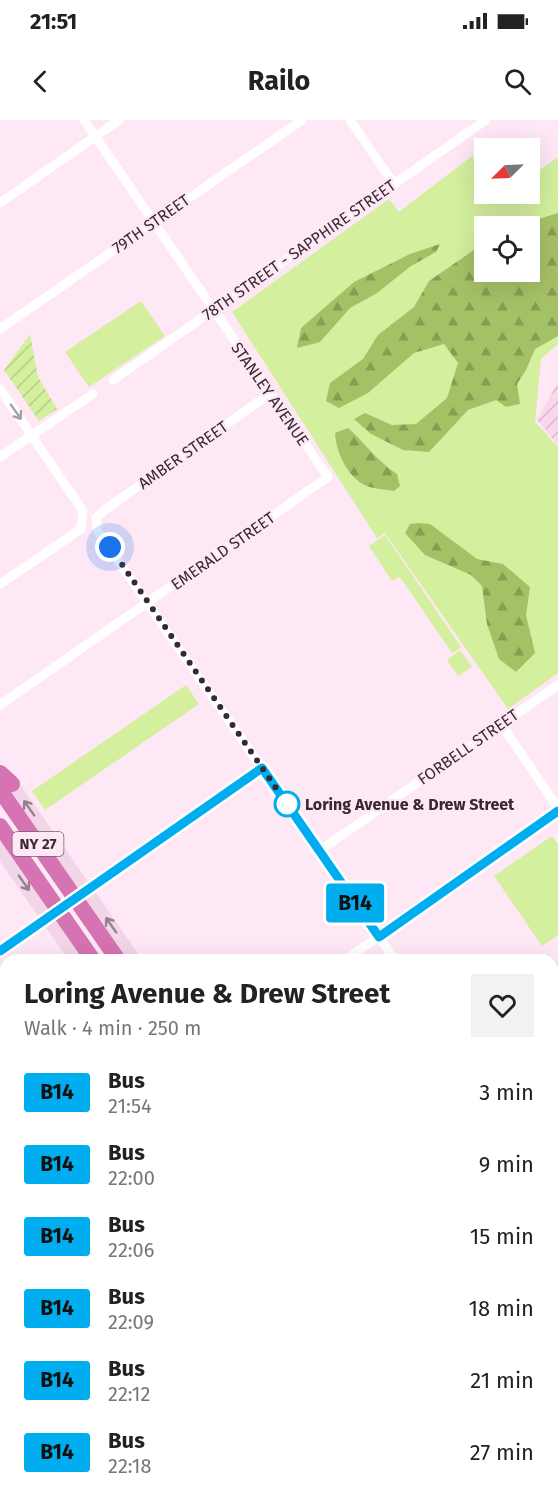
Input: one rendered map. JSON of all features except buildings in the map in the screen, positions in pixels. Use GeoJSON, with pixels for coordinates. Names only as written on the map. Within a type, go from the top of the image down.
{"type":"FeatureCollection","features":[{"type":"Feature","properties":{"kind":"highway","name":"NY 27"},"geometry":{"type":"LineString","coordinates":[[4,782],[81,894],[115,954]]}},
{"type":"Feature","properties":{"kind":"highway","name":"NY 27"},"geometry":{"type":"LineString","coordinates":[[0,826],[53,914],[88,954]]}},
{"type":"Feature","properties":{"kind":"street","name":"STANLEY AVENUE"},"geometry":{"type":"LineString","coordinates":[[84,120],[327,477]]}},
{"type":"Feature","properties":{"kind":"street"},"geometry":{"type":"LineString","coordinates":[[0,203],[119,120]]}},
{"type":"Feature","properties":{"kind":"street","name":"79TH STREET"},"geometry":{"type":"LineString","coordinates":[[0,329],[302,120]]}},
{"type":"Feature","properties":{"kind":"street"},"geometry":{"type":"LineString","coordinates":[[350,120],[394,184]]}},
{"type":"Feature","properties":{"kind":"street","name":"78TH STREET - SAPPHIRE STREET"},"geometry":{"type":"LineString","coordinates":[[113,380],[486,120]]}},
{"type":"Feature","properties":{"kind":"street"},"geometry":{"type":"LineString","coordinates":[[0,389],[83,511],[81,529],[0,584]]}},
{"type":"Feature","properties":{"kind":"street","name":"AMBER STREET"},"geometry":{"type":"LineString","coordinates":[[148,604],[98,532],[96,518],[271,393]]}},
{"type":"Feature","properties":{"kind":"street"},"geometry":{"type":"LineString","coordinates":[[0,457],[93,394]]}},
{"type":"Feature","properties":{"kind":"street","name":"EMERALD STREET"},"geometry":{"type":"LineString","coordinates":[[0,705],[327,477]]}},
{"type":"Feature","properties":{"kind":"street"},"geometry":{"type":"LineString","coordinates":[[148,604],[391,954]]}},
{"type":"Feature","properties":{"kind":"street","name":"FORBELL STREET"},"geometry":{"type":"LineString","coordinates":[[319,850],[558,685]]}},
{"type":"Feature","properties":{"kind":"street"},"geometry":{"type":"LineString","coordinates":[[354,954],[558,810],[501,724]]}},
{"type":"Feature","properties":{"kind":"street"},"geometry":{"type":"LineString","coordinates":[[0,767],[4,782]]}},
{"type":"Feature","properties":{"kind":"street"},"geometry":{"type":"LineString","coordinates":[[0,951],[262,768]]}},
{"type":"Feature","properties":{"kind":"street"},"geometry":{"type":"LineString","coordinates":[[0,849],[53,914],[74,954]]}},
{"type":"Feature","properties":{"kind":"street"},"geometry":{"type":"LineString","coordinates":[[81,894],[129,954]]}},
{"type":"Feature","properties":{"kind":"shaded area"},"geometry":{"type":"Polygon","coordinates":[[[558,382],[558,445],[537,420],[558,382]]]}},
{"type":"Feature","properties":{"kind":"green space"},"geometry":{"type":"Polygon","coordinates":[[[472,156],[474,159],[474,204],[540,204],[540,170],[558,157],[558,344],[541,359],[535,422],[558,447],[558,673],[508,709],[385,533],[377,538],[232,312],[389,199],[399,212],[472,156]]]}},
{"type":"Feature","properties":{"kind":"green space"},"geometry":{"type":"Polygon","coordinates":[[[558,213],[558,336],[535,349],[517,384],[520,404],[506,407],[496,400],[468,410],[429,452],[403,450],[371,434],[354,419],[365,413],[392,425],[416,424],[447,398],[458,363],[444,344],[414,353],[368,393],[339,408],[326,401],[330,383],[363,359],[378,335],[414,307],[429,281],[474,250],[474,282],[540,282],[540,219],[558,213]]]}},
{"type":"Feature","properties":{"kind":"green space"},"geometry":{"type":"Polygon","coordinates":[[[440,244],[436,252],[411,266],[377,293],[350,308],[320,342],[297,348],[301,328],[354,282],[410,254],[440,244]]]}},
{"type":"Feature","properties":{"kind":"green space"},"geometry":{"type":"Polygon","coordinates":[[[141,301],[165,336],[89,387],[65,352],[141,301]]]}},
{"type":"Feature","properties":{"kind":"green space"},"geometry":{"type":"Polygon","coordinates":[[[30,334],[38,377],[57,409],[39,421],[4,370],[30,334]]]}},
{"type":"Feature","properties":{"kind":"green space"},"geometry":{"type":"Polygon","coordinates":[[[348,428],[397,474],[400,486],[394,491],[364,485],[350,473],[339,453],[335,433],[348,428]]]}},
{"type":"Feature","properties":{"kind":"green space"},"geometry":{"type":"Polygon","coordinates":[[[410,524],[430,524],[477,559],[503,564],[530,587],[526,615],[535,653],[516,672],[499,659],[487,624],[482,586],[471,575],[425,555],[405,533],[410,524]]]}},
{"type":"Feature","properties":{"kind":"green space"},"geometry":{"type":"Polygon","coordinates":[[[385,535],[461,647],[452,653],[400,577],[392,581],[369,546],[385,535]]]}},
{"type":"Feature","properties":{"kind":"green space"},"geometry":{"type":"Polygon","coordinates":[[[460,650],[472,667],[458,676],[447,660],[460,650]]]}},
{"type":"Feature","properties":{"kind":"green space"},"geometry":{"type":"Polygon","coordinates":[[[186,685],[199,704],[45,810],[32,791],[186,685]]]}},
{"type":"Feature","properties":{"kind":"green space"},"geometry":{"type":"Polygon","coordinates":[[[552,836],[558,844],[558,935],[542,946],[494,876],[552,836]]]}},
{"type":"Feature","properties":{"kind":"bus line","name":"B14"},"geometry":{"type":"LineString","coordinates":[[0,951],[262,768],[379,937],[558,811]]}},
{"type":"Feature","properties":{"kind":"place","name":"Loring Avenue & Drew Street"},"geometry":{"type":"Point","coordinates":[287,804]}},
{"type":"Feature","properties":{"kind":"route"},"geometry":{"type":"LineString","coordinates":[[110,547],[287,804]]}}]}
